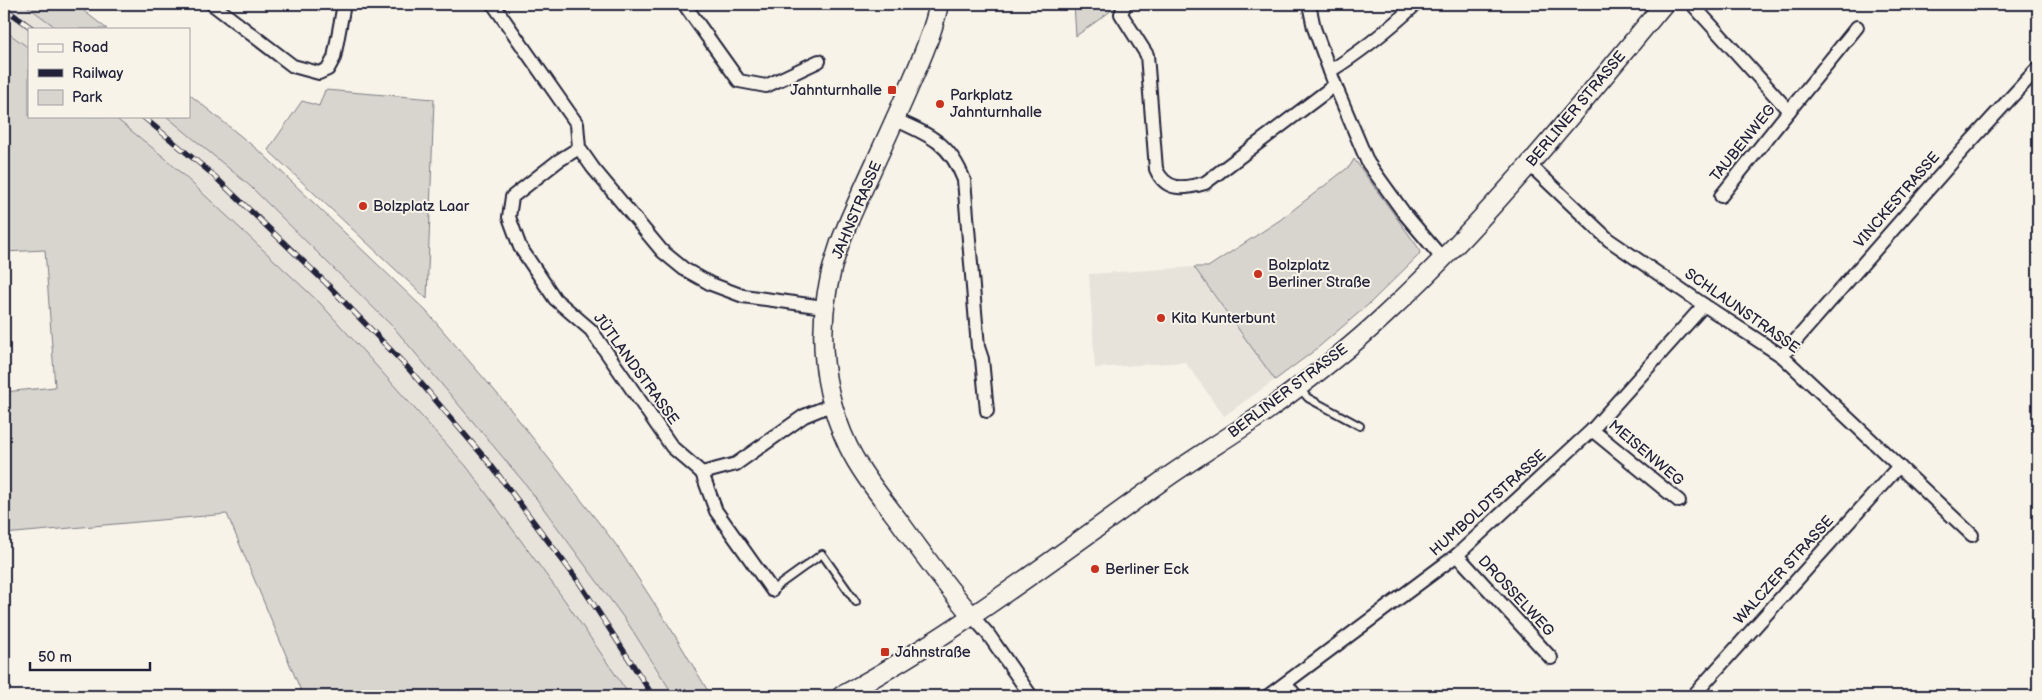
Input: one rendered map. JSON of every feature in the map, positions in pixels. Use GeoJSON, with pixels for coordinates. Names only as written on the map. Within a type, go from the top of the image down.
{"type":"FeatureCollection","features":[{"type":"Feature","properties":{"kind":"street"},"geometry":{"type":"LineString","coordinates":[[212,4],[293,66],[319,73],[328,69],[334,58],[344,4]]}},
{"type":"Feature","properties":{"kind":"street"},"geometry":{"type":"LineString","coordinates":[[493,4],[577,124],[579,148],[593,168],[662,251],[684,269],[711,284],[743,296],[824,307]]}},
{"type":"Feature","properties":{"kind":"street"},"geometry":{"type":"LineString","coordinates":[[684,4],[739,81],[766,86],[819,61]]}},
{"type":"Feature","properties":{"kind":"street","name":"JAHNSTRASSE"},"geometry":{"type":"LineString","coordinates":[[939,4],[929,42],[837,250],[824,307],[824,370],[831,405],[849,447],[865,475],[944,584],[972,616]]}},
{"type":"Feature","properties":{"kind":"street"},"geometry":{"type":"LineString","coordinates":[[1125,4],[1121,14],[1147,55],[1156,169],[1161,179],[1171,185],[1186,188],[1205,183],[1334,85]]}},
{"type":"Feature","properties":{"kind":"street"},"geometry":{"type":"LineString","coordinates":[[1309,4],[1314,28],[1334,85],[1368,163],[1404,214],[1442,258]]}},
{"type":"Feature","properties":{"kind":"street"},"geometry":{"type":"LineString","coordinates":[[1330,71],[1368,44],[1416,4]]}},
{"type":"Feature","properties":{"kind":"street","name":"BERLINER STRASSE"},"geometry":{"type":"LineString","coordinates":[[841,696],[883,673],[972,616],[1164,480],[1262,414],[1384,316],[1530,165],[1664,4]]}},
{"type":"Feature","properties":{"kind":"street","name":"TAUBENWEG"},"geometry":{"type":"LineString","coordinates":[[1692,4],[1789,110]]}},
{"type":"Feature","properties":{"kind":"street","name":"TAUBENWEG"},"geometry":{"type":"LineString","coordinates":[[1721,196],[1857,27]]}},
{"type":"Feature","properties":{"kind":"street","name":"VINCKESTRASSE"},"geometry":{"type":"LineString","coordinates":[[1782,356],[1961,152],[2038,68]]}},
{"type":"Feature","properties":{"kind":"street"},"geometry":{"type":"LineString","coordinates":[[896,120],[929,135],[945,147],[957,162],[964,180],[978,347],[982,359],[987,411]]}},
{"type":"Feature","properties":{"kind":"street","name":"JÜTLANDSTRASSE"},"geometry":{"type":"LineString","coordinates":[[579,148],[558,161],[512,197],[509,216],[520,246],[555,299],[590,330],[672,447],[702,473],[716,511],[772,590]]}},
{"type":"Feature","properties":{"kind":"street","name":"SCHLAUNSTRASSE"},"geometry":{"type":"LineString","coordinates":[[1530,165],[1609,240],[1782,356],[1972,535]]}},
{"type":"Feature","properties":{"kind":"street","name":"HUMBOLDTSTRASSE"},"geometry":{"type":"LineString","coordinates":[[1268,696],[1457,555],[1592,430],[1704,305]]}},
{"type":"Feature","properties":{"kind":"street"},"geometry":{"type":"LineString","coordinates":[[702,473],[736,464],[804,416],[831,405]]}},
{"type":"Feature","properties":{"kind":"street","name":"MEISENWEG"},"geometry":{"type":"LineString","coordinates":[[1592,430],[1679,501]]}},
{"type":"Feature","properties":{"kind":"street","name":"WALCZER STRASSE"},"geometry":{"type":"LineString","coordinates":[[1693,696],[1899,466]]}},
{"type":"Feature","properties":{"kind":"street","name":"DROSSELWEG"},"geometry":{"type":"LineString","coordinates":[[1457,555],[1552,658]]}},
{"type":"Feature","properties":{"kind":"street"},"geometry":{"type":"LineString","coordinates":[[972,616],[988,634],[1026,694]]}},
{"type":"Feature","properties":{"kind":"street"},"geometry":{"type":"LineString","coordinates":[[1286,684],[1296,696]]}},
{"type":"Feature","properties":{"kind":"lane"},"geometry":{"type":"LineString","coordinates":[[1298,386],[1308,398],[1360,426]]}},
{"type":"Feature","properties":{"kind":"lane"},"geometry":{"type":"LineString","coordinates":[[772,590],[822,554],[856,602]]}},
{"type":"Feature","properties":{"kind":"shaded area"},"geometry":{"type":"Polygon","coordinates":[[[4,4],[24,4],[57,28],[28,28],[28,47],[4,30],[4,4]]]}},
{"type":"Feature","properties":{"kind":"shaded area"},"geometry":{"type":"Polygon","coordinates":[[[115,118],[169,118],[250,186],[395,329],[527,486],[629,625],[674,696],[630,696],[566,602],[467,467],[321,304],[165,158],[115,118]]]}},
{"type":"Feature","properties":{"kind":"shaded area","name":"Kita Kunterbunt"},"geometry":{"type":"Polygon","coordinates":[[[1194,267],[1275,380],[1224,416],[1185,362],[1095,368],[1089,274],[1194,267]]]}},
{"type":"Feature","properties":{"kind":"green space"},"geometry":{"type":"Polygon","coordinates":[[[24,4],[75,4],[106,28],[57,28],[24,4]]]}},
{"type":"Feature","properties":{"kind":"green space"},"geometry":{"type":"Polygon","coordinates":[[[1074,4],[1117,4],[1115,8],[1076,36],[1074,4]]]}},
{"type":"Feature","properties":{"kind":"green space"},"geometry":{"type":"Polygon","coordinates":[[[4,30],[28,47],[28,118],[115,118],[165,158],[321,304],[467,467],[566,602],[630,696],[280,696],[301,691],[227,514],[4,534],[4,392],[55,387],[45,250],[4,252],[4,30]]]}},
{"type":"Feature","properties":{"kind":"green space"},"geometry":{"type":"Polygon","coordinates":[[[325,90],[434,99],[427,299],[268,150],[302,101],[319,106],[325,90]]]}},
{"type":"Feature","properties":{"kind":"green space"},"geometry":{"type":"Polygon","coordinates":[[[190,95],[264,155],[426,311],[507,405],[617,546],[671,629],[711,696],[674,696],[629,625],[527,486],[395,329],[250,186],[168,118],[190,118],[190,95]]]}},
{"type":"Feature","properties":{"kind":"green space"},"geometry":{"type":"Polygon","coordinates":[[[1354,159],[1420,250],[1419,255],[1369,304],[1314,351],[1275,380],[1194,267],[1208,267],[1280,220],[1350,166],[1354,159]]]}},
{"type":"Feature","properties":{"kind":"railway"},"geometry":{"type":"LineString","coordinates":[[4,8],[32,28]]}},
{"type":"Feature","properties":{"kind":"railway"},"geometry":{"type":"LineString","coordinates":[[144,118],[211,173],[326,283],[408,368],[490,464],[579,582],[653,696]]}},
{"type":"Feature","properties":{"kind":"place","name":"Jahnturnhalle"},"geometry":{"type":"Point","coordinates":[892,90]}},
{"type":"Feature","properties":{"kind":"place","name":"Parkplatz Jahnturnhalle"},"geometry":{"type":"Point","coordinates":[940,104]}},
{"type":"Feature","properties":{"kind":"place","name":"Bolzplatz Laar"},"geometry":{"type":"Point","coordinates":[363,206]}},
{"type":"Feature","properties":{"kind":"place","name":"Bolzplatz Berliner Straße"},"geometry":{"type":"Point","coordinates":[1258,274]}},
{"type":"Feature","properties":{"kind":"place","name":"Kita Kunterbunt"},"geometry":{"type":"Point","coordinates":[1161,318]}},
{"type":"Feature","properties":{"kind":"place","name":"Berliner Eck"},"geometry":{"type":"Point","coordinates":[1095,569]}},
{"type":"Feature","properties":{"kind":"place","name":"Jahnstraße"},"geometry":{"type":"Point","coordinates":[885,652]}}]}
